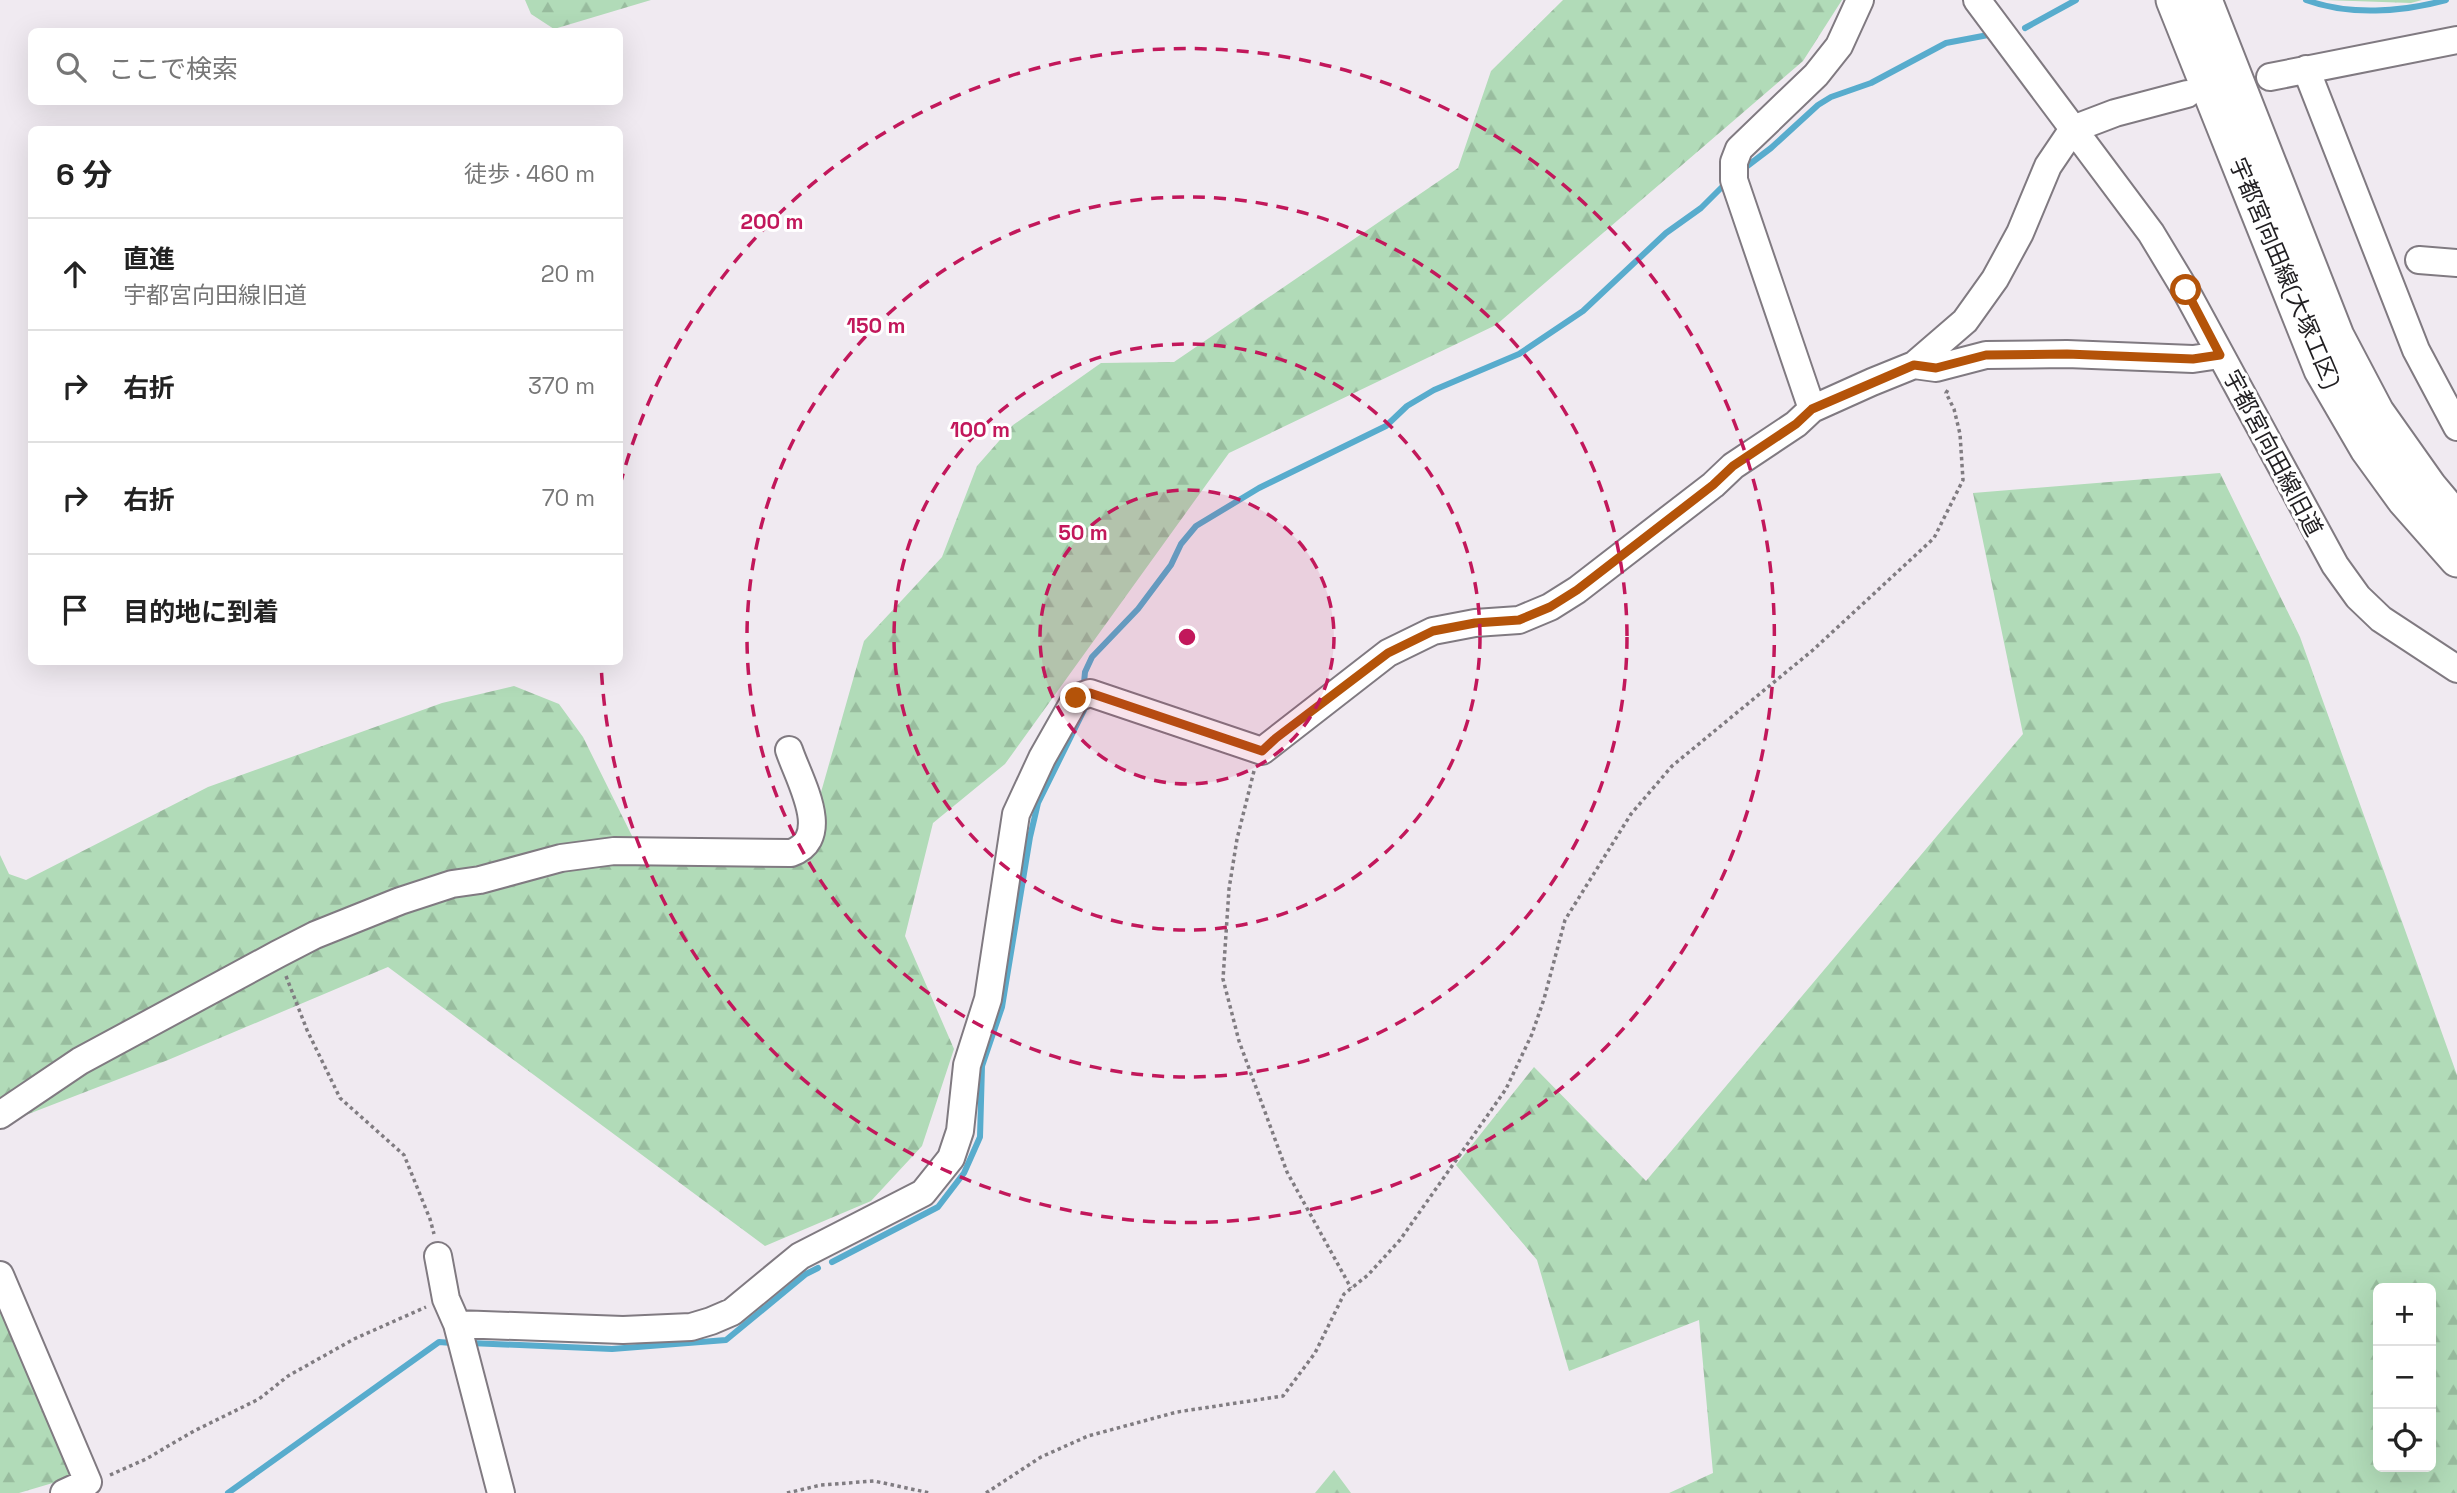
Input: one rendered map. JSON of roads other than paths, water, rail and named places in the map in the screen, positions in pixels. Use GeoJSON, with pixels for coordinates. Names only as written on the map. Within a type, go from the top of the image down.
{"type":"FeatureCollection","features":[{"type":"Feature","properties":{"kind":"main road","name":"宇都宮向田線(大塚工区)"},"geometry":{"type":"LineString","coordinates":[[2173,0],[2321,370],[2367,449],[2404,500],[2457,560]]}},
{"type":"Feature","properties":{"kind":"main road","name":"宇都宮向田線(大塚工区)"},"geometry":{"type":"LineString","coordinates":[[2205,0],[2337,337],[2377,412],[2430,487],[2457,519]]}},
{"type":"Feature","properties":{"kind":"street"},"geometry":{"type":"LineString","coordinates":[[1812,409],[1734,180],[1734,162],[1739,149],[1816,75],[1839,46],[1860,0]]}},
{"type":"Feature","properties":{"kind":"street","name":"宇都宮向田線旧道"},"geometry":{"type":"LineString","coordinates":[[1977,0],[2151,233],[2186,290],[2317,537],[2358,597],[2381,618],[2457,669]]}},
{"type":"Feature","properties":{"kind":"street"},"geometry":{"type":"LineString","coordinates":[[2270,77],[2457,40]]}},
{"type":"Feature","properties":{"kind":"street"},"geometry":{"type":"LineString","coordinates":[[2306,69],[2416,350],[2457,427]]}},
{"type":"Feature","properties":{"kind":"street"},"geometry":{"type":"LineString","coordinates":[[457,1324],[622,1330],[691,1326],[711,1321],[732,1312],[800,1256],[923,1193],[951,1158],[960,1132],[967,1065],[988,999],[1016,814],[1042,758],[1076,698],[1090,693],[1262,751],[1388,653],[1433,631],[1475,623],[1519,620],[1559,601],[1713,485],[1733,466],[1796,424],[1812,409],[1914,365],[1965,321],[1995,279],[2020,233],[2048,166],[2073,130],[2115,113],[2187,94]]}},
{"type":"Feature","properties":{"kind":"street"},"geometry":{"type":"LineString","coordinates":[[2419,260],[2457,263]]}},
{"type":"Feature","properties":{"kind":"street"},"geometry":{"type":"LineString","coordinates":[[1914,365],[1936,368],[1986,355],[2067,354],[2193,359],[2220,355]]}},
{"type":"Feature","properties":{"kind":"street"},"geometry":{"type":"LineString","coordinates":[[0,1115],[80,1061],[278,954],[315,935],[400,901],[452,884],[480,880],[561,858],[614,851],[791,853],[803,849],[811,839],[814,821],[789,750]]}},
{"type":"Feature","properties":{"kind":"street"},"geometry":{"type":"LineString","coordinates":[[438,1256],[446,1298],[457,1324],[501,1493]]}},
{"type":"Feature","properties":{"kind":"street"},"geometry":{"type":"LineString","coordinates":[[0,1276],[76,1488]]}},
{"type":"Feature","properties":{"kind":"waterway"},"geometry":{"type":"LineString","coordinates":[[2025,28],[2076,0]]}},
{"type":"Feature","properties":{"kind":"waterway"},"geometry":{"type":"LineString","coordinates":[[2306,0],[2358,10],[2412,7],[2446,0]]}},
{"type":"Feature","properties":{"kind":"waterway"},"geometry":{"type":"LineString","coordinates":[[1742,170],[1831,97],[1871,83],[1946,43],[1988,35]]}},
{"type":"Feature","properties":{"kind":"waterway"},"geometry":{"type":"LineString","coordinates":[[1084,683],[1085,672],[1092,657],[1138,609],[1196,526],[1259,488],[1386,426],[1407,406],[1434,390],[1519,354],[1583,311],[1666,233],[1701,208],[1726,183]]}},
{"type":"Feature","properties":{"kind":"waterway"},"geometry":{"type":"LineString","coordinates":[[832,1262],[938,1207],[964,1173],[980,1137],[982,1066],[1002,1007],[1038,803],[1088,702]]}},
{"type":"Feature","properties":{"kind":"waterway"},"geometry":{"type":"LineString","coordinates":[[470,1343],[612,1349],[726,1340],[806,1274],[818,1268]]}},
{"type":"Feature","properties":{"kind":"waterway"},"geometry":{"type":"LineString","coordinates":[[228,1493],[439,1342],[452,1343]]}}]}
